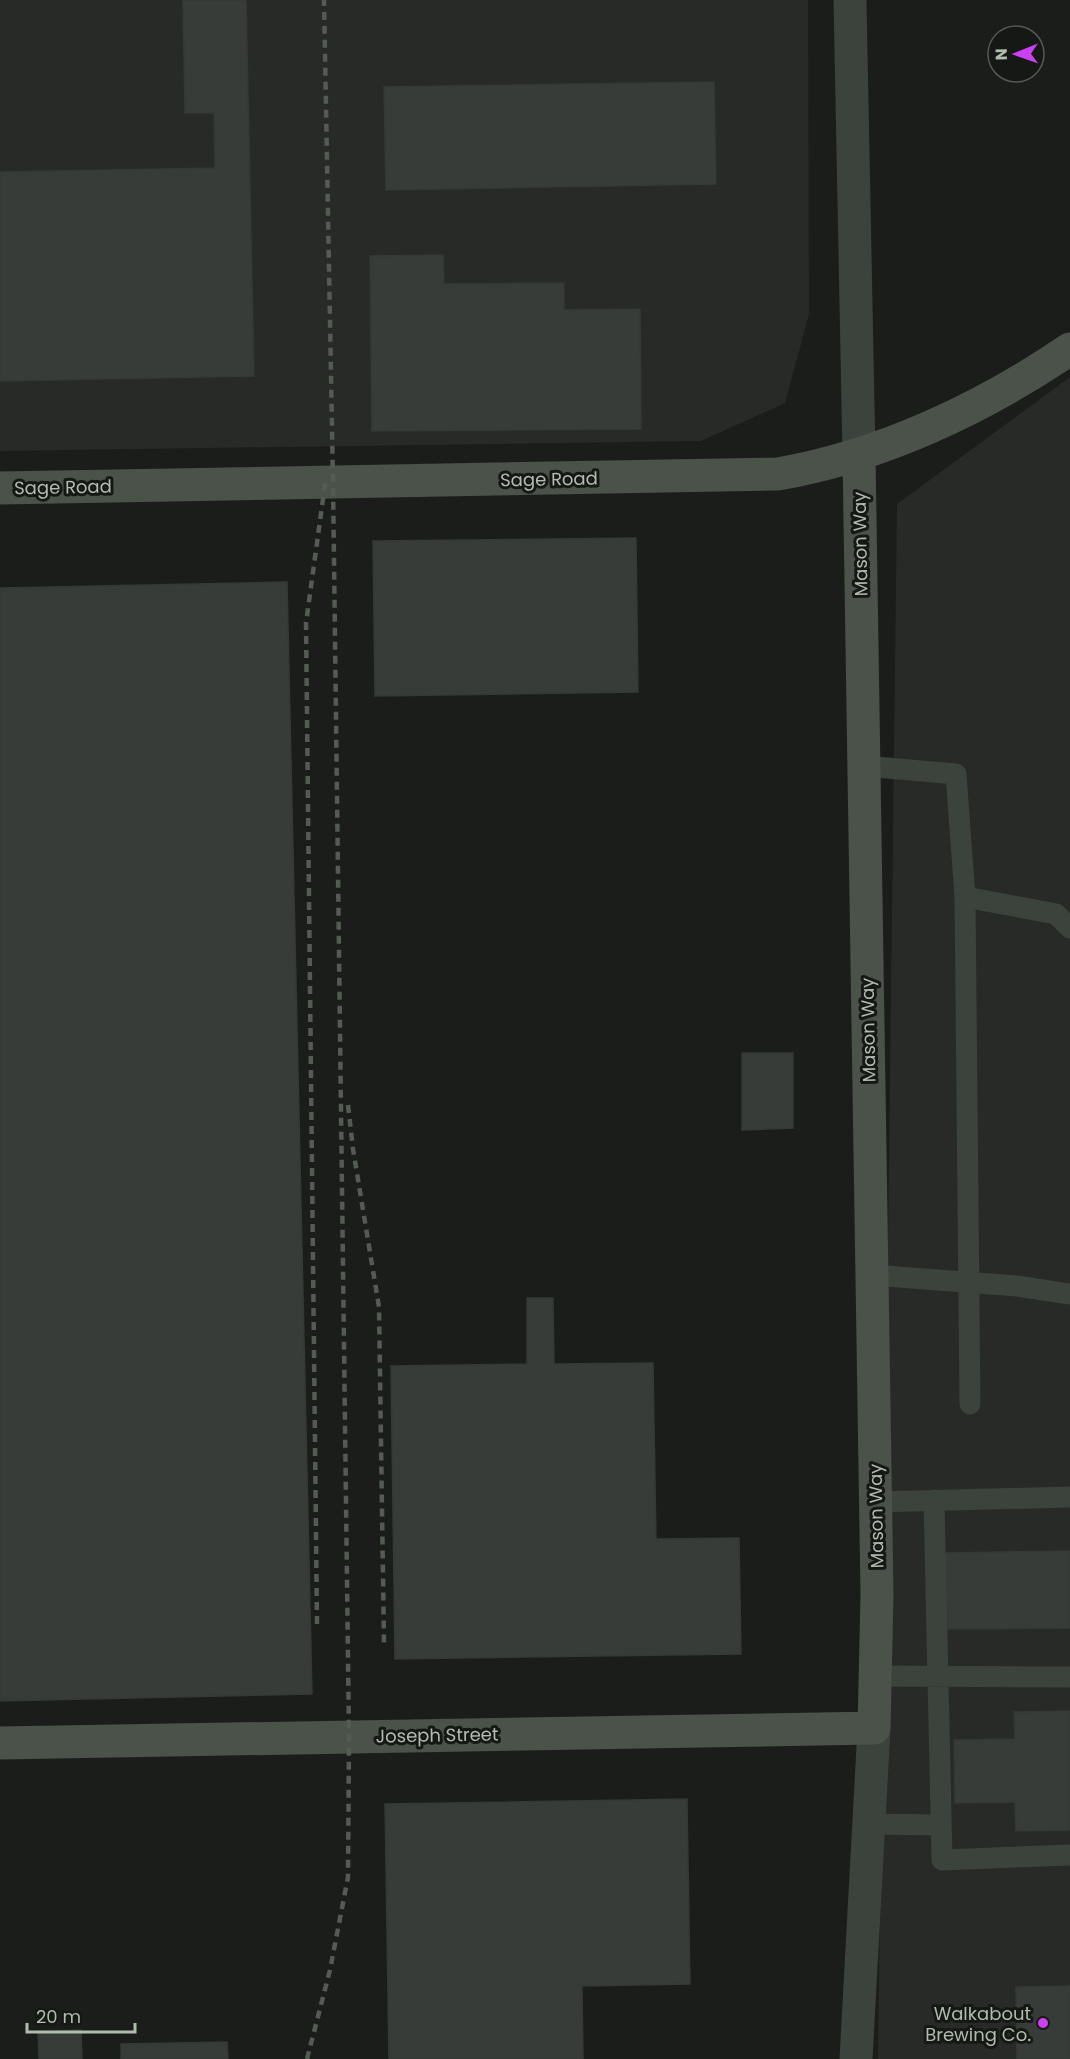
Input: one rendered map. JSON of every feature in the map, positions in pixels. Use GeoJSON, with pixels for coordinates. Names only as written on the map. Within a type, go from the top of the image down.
{"type":"FeatureCollection","features":[{"type":"Feature","properties":{"kind":"street","name":"Mason Way"},"geometry":{"type":"LineString","coordinates":[[850,0],[877,1595],[874,1728],[856,2059]]}},
{"type":"Feature","properties":{"kind":"street","name":"Sage Road"},"geometry":{"type":"LineString","coordinates":[[0,488],[778,474],[859,456],[953,417],[1044,367],[1070,349]]}},
{"type":"Feature","properties":{"kind":"street","name":"Joseph Street"},"geometry":{"type":"LineString","coordinates":[[0,1743],[874,1728]]}},
{"type":"Feature","properties":{"kind":"lane"},"geometry":{"type":"LineString","coordinates":[[864,766],[956,774],[965,897],[970,1404]]}},
{"type":"Feature","properties":{"kind":"lane"},"geometry":{"type":"LineString","coordinates":[[965,897],[1056,914],[1070,928]]}},
{"type":"Feature","properties":{"kind":"lane"},"geometry":{"type":"LineString","coordinates":[[872,1275],[1017,1286],[1070,1294]]}},
{"type":"Feature","properties":{"kind":"lane"},"geometry":{"type":"LineString","coordinates":[[875,1502],[1070,1497]]}},
{"type":"Feature","properties":{"kind":"lane"},"geometry":{"type":"LineString","coordinates":[[934,1500],[942,1860],[1070,1855]]}},
{"type":"Feature","properties":{"kind":"lane"},"geometry":{"type":"LineString","coordinates":[[875,1676],[1070,1677]]}},
{"type":"Feature","properties":{"kind":"lane"},"geometry":{"type":"LineString","coordinates":[[869,1824],[941,1825]]}},
{"type":"Feature","properties":{"kind":"shaded area"},"geometry":{"type":"Polygon","coordinates":[[[0,0],[808,0],[809,314],[785,403],[701,441],[0,451],[0,0]]]}},
{"type":"Feature","properties":{"kind":"shaded area"},"geometry":{"type":"Polygon","coordinates":[[[1070,377],[1070,2059],[878,2059],[897,504],[1070,377]]]}},
{"type":"Feature","properties":{"kind":"building"},"geometry":{"type":"Polygon","coordinates":[[[183,0],[246,0],[254,376],[0,381],[0,172],[215,168],[214,113],[185,113],[183,0]]]}},
{"type":"Feature","properties":{"kind":"building"},"geometry":{"type":"Polygon","coordinates":[[[714,82],[716,184],[386,190],[384,87],[714,82]]]}},
{"type":"Feature","properties":{"kind":"building"},"geometry":{"type":"Polygon","coordinates":[[[443,255],[444,284],[564,283],[564,310],[640,309],[641,429],[372,431],[370,256],[443,255]]]}},
{"type":"Feature","properties":{"kind":"building"},"geometry":{"type":"Polygon","coordinates":[[[636,538],[638,692],[375,696],[373,541],[636,538]]]}},
{"type":"Feature","properties":{"kind":"building"},"geometry":{"type":"Polygon","coordinates":[[[287,582],[312,1694],[0,1701],[0,588],[287,582]]]}},
{"type":"Feature","properties":{"kind":"building"},"geometry":{"type":"Polygon","coordinates":[[[742,1053],[793,1053],[793,1128],[742,1130],[742,1053]]]}},
{"type":"Feature","properties":{"kind":"building"},"geometry":{"type":"Polygon","coordinates":[[[527,1298],[553,1298],[554,1364],[653,1363],[656,1539],[739,1538],[741,1654],[395,1659],[391,1366],[527,1364],[527,1298]]]}},
{"type":"Feature","properties":{"kind":"building"},"geometry":{"type":"Polygon","coordinates":[[[1070,1551],[1070,1628],[947,1629],[945,1553],[1070,1551]]]}},
{"type":"Feature","properties":{"kind":"building"},"geometry":{"type":"Polygon","coordinates":[[[1070,1711],[1070,1830],[1016,1831],[1015,1802],[955,1803],[954,1740],[1015,1739],[1014,1712],[1070,1711]]]}},
{"type":"Feature","properties":{"kind":"building"},"geometry":{"type":"Polygon","coordinates":[[[687,1799],[690,1984],[582,1986],[583,2059],[389,2059],[385,1804],[687,1799]]]}},
{"type":"Feature","properties":{"kind":"building","name":"Walkabout Brewing Co."},"geometry":{"type":"Polygon","coordinates":[[[1070,1986],[1070,2059],[1017,2059],[1016,1987],[1070,1986]]]}},
{"type":"Feature","properties":{"kind":"building"},"geometry":{"type":"Polygon","coordinates":[[[81,2030],[82,2059],[39,2059],[38,2032],[81,2030]]]}},
{"type":"Feature","properties":{"kind":"building"},"geometry":{"type":"Polygon","coordinates":[[[227,2042],[228,2059],[121,2059],[121,2044],[227,2042]]]}},
{"type":"Feature","properties":{"kind":"railway"},"geometry":{"type":"LineString","coordinates":[[307,2059],[330,1970],[348,1877],[349,1737],[333,482],[324,0]]}},
{"type":"Feature","properties":{"kind":"railway"},"geometry":{"type":"LineString","coordinates":[[317,1624],[306,623],[326,477]]}},
{"type":"Feature","properties":{"kind":"railway"},"geometry":{"type":"LineString","coordinates":[[348,1105],[379,1307],[384,1643]]}},
{"type":"Feature","properties":{"kind":"place","name":"Walkabout Brewing Co."},"geometry":{"type":"Point","coordinates":[1043,2023]}}]}
